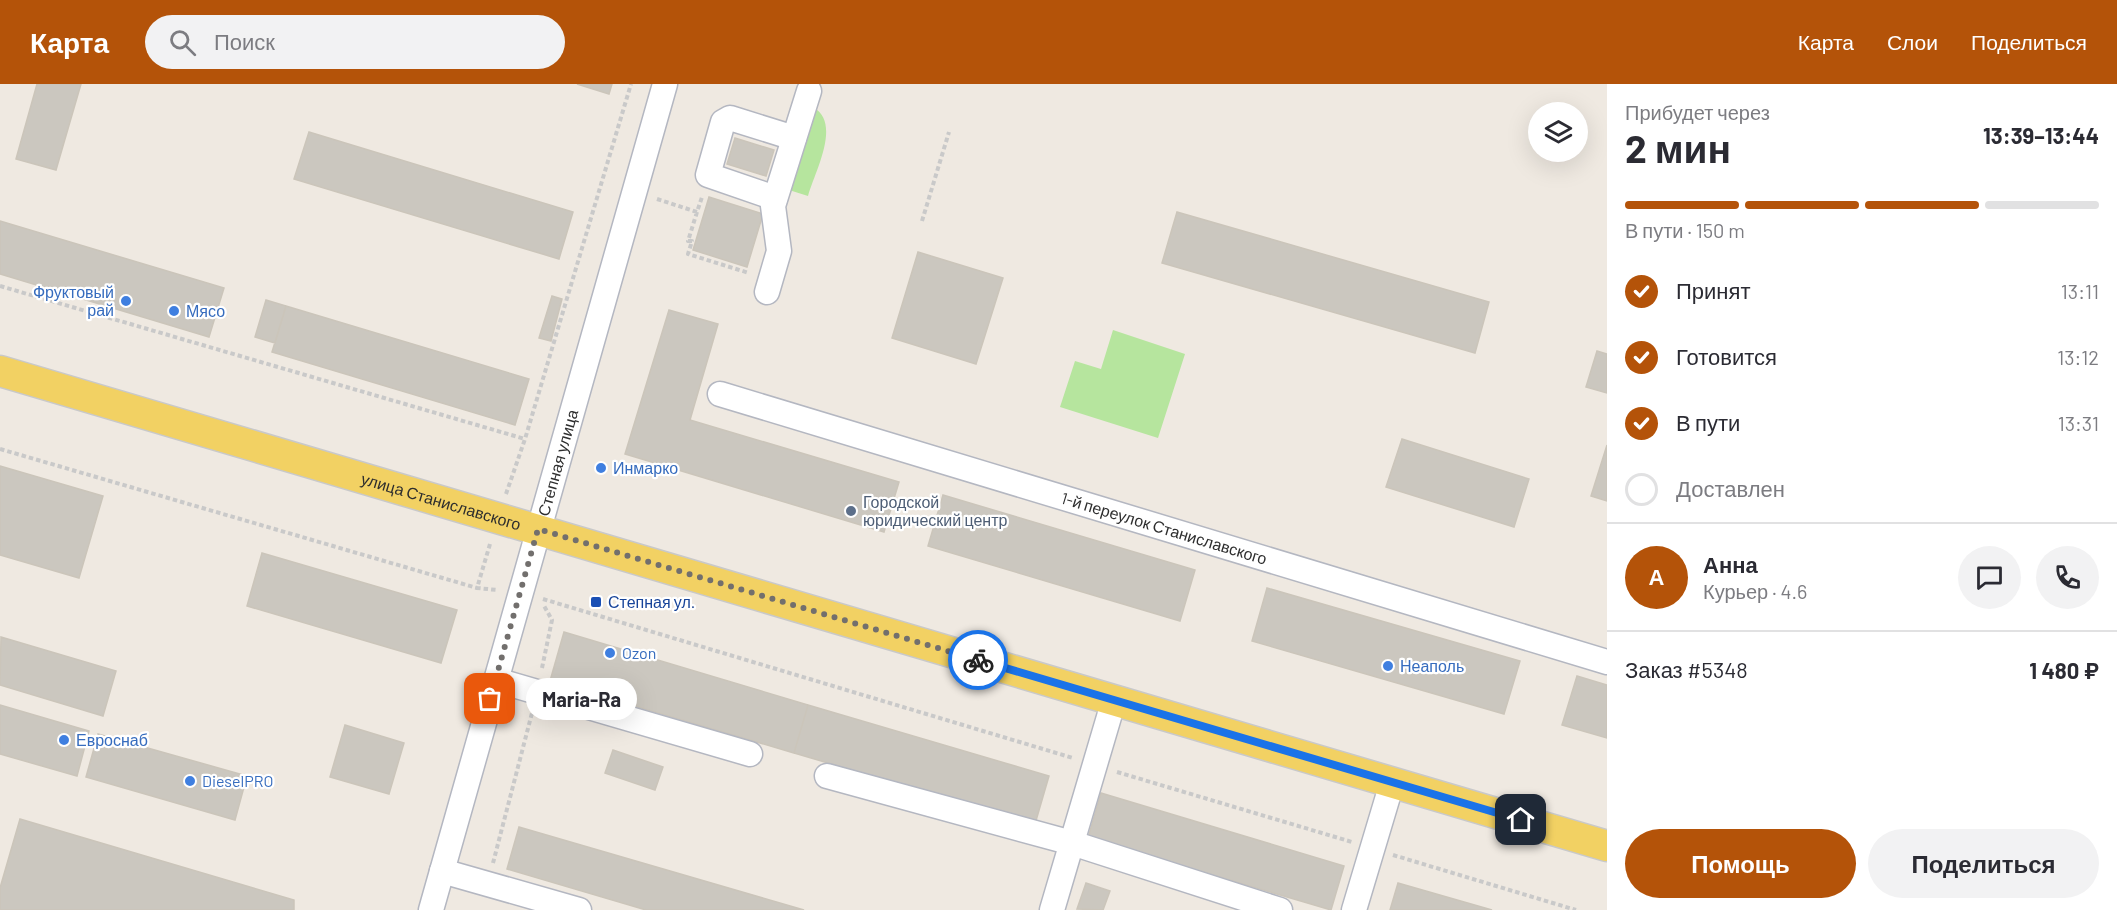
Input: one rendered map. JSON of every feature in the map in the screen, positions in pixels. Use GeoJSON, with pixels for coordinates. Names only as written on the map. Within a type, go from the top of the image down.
{"type":"FeatureCollection","features":[{"type":"Feature","properties":{"kind":"main road","name":"улица Станиславского"},"geometry":{"type":"LineString","coordinates":[[0,371],[1607,846]]}},
{"type":"Feature","properties":{"kind":"street","name":"Степная улица"},"geometry":{"type":"LineString","coordinates":[[431,910],[665,84]]}},
{"type":"Feature","properties":{"kind":"street"},"geometry":{"type":"LineString","coordinates":[[769,286],[779,251],[772,216],[775,198],[809,90]]}},
{"type":"Feature","properties":{"kind":"street"},"geometry":{"type":"LineString","coordinates":[[775,198],[708,176],[707,171],[726,118],[794,138]]}},
{"type":"Feature","properties":{"kind":"street","name":"1-й переулок Станиславского"},"geometry":{"type":"LineString","coordinates":[[720,394],[1607,662]]}},
{"type":"Feature","properties":{"kind":"street"},"geometry":{"type":"LineString","coordinates":[[496,680],[750,754]]}},
{"type":"Feature","properties":{"kind":"street"},"geometry":{"type":"LineString","coordinates":[[1052,910],[1114,700]]}},
{"type":"Feature","properties":{"kind":"street"},"geometry":{"type":"LineString","coordinates":[[826,776],[1072,843],[1280,910]]}},
{"type":"Feature","properties":{"kind":"street"},"geometry":{"type":"LineString","coordinates":[[1353,910],[1392,783]]}},
{"type":"Feature","properties":{"kind":"street"},"geometry":{"type":"LineString","coordinates":[[442,871],[579,910]]}},
{"type":"Feature","properties":{"kind":"path"},"geometry":{"type":"LineString","coordinates":[[477,588],[525,439],[631,84]]}},
{"type":"Feature","properties":{"kind":"path"},"geometry":{"type":"LineString","coordinates":[[922,221],[949,132]]}},
{"type":"Feature","properties":{"kind":"path"},"geometry":{"type":"LineString","coordinates":[[708,176],[688,241],[692,242],[688,254],[769,286]]}},
{"type":"Feature","properties":{"kind":"path"},"geometry":{"type":"LineString","coordinates":[[659,200],[697,212]]}},
{"type":"Feature","properties":{"kind":"path"},"geometry":{"type":"LineString","coordinates":[[0,286],[525,439]]}},
{"type":"Feature","properties":{"kind":"path"},"geometry":{"type":"LineString","coordinates":[[0,449],[477,588],[520,592]]}},
{"type":"Feature","properties":{"kind":"path"},"geometry":{"type":"LineString","coordinates":[[488,884],[537,692],[552,620],[540,598],[1576,910]]}},
{"type":"Feature","properties":{"kind":"green space"},"geometry":{"type":"Polygon","coordinates":[[[813,107],[821,114],[826,136],[808,196],[789,190],[813,107]]]}},
{"type":"Feature","properties":{"kind":"green space"},"geometry":{"type":"Polygon","coordinates":[[[1113,330],[1185,354],[1158,438],[1060,407],[1075,361],[1101,369],[1113,330]]]}},
{"type":"Feature","properties":{"kind":"building"},"geometry":{"type":"Polygon","coordinates":[[[37,84],[81,84],[56,170],[16,159],[37,84]]]}},
{"type":"Feature","properties":{"kind":"building"},"geometry":{"type":"Polygon","coordinates":[[[577,84],[612,84],[609,94],[577,84]]]}},
{"type":"Feature","properties":{"kind":"building"},"geometry":{"type":"Polygon","coordinates":[[[309,132],[573,212],[559,259],[294,179],[309,132]]]}},
{"type":"Feature","properties":{"kind":"building"},"geometry":{"type":"Polygon","coordinates":[[[735,138],[774,150],[766,176],[727,164],[735,138]]]}},
{"type":"Feature","properties":{"kind":"building"},"geometry":{"type":"Polygon","coordinates":[[[709,197],[763,214],[747,267],[693,250],[709,197]]]}},
{"type":"Feature","properties":{"kind":"building"},"geometry":{"type":"Polygon","coordinates":[[[1177,212],[1489,302],[1475,353],[1162,263],[1177,212]]]}},
{"type":"Feature","properties":{"kind":"building"},"geometry":{"type":"Polygon","coordinates":[[[0,221],[224,288],[209,337],[0,274],[0,221]]]}},
{"type":"Feature","properties":{"kind":"building"},"geometry":{"type":"Polygon","coordinates":[[[918,252],[1003,278],[976,364],[892,338],[918,252]]]}},
{"type":"Feature","properties":{"kind":"building"},"geometry":{"type":"Polygon","coordinates":[[[552,296],[562,299],[551,341],[539,338],[552,296]]]}},
{"type":"Feature","properties":{"kind":"building"},"geometry":{"type":"Polygon","coordinates":[[[266,300],[286,306],[275,343],[255,337],[266,300]]]}},
{"type":"Feature","properties":{"kind":"building"},"geometry":{"type":"Polygon","coordinates":[[[286,306],[529,379],[515,425],[272,352],[286,306]]]}},
{"type":"Feature","properties":{"kind":"building"},"geometry":{"type":"Polygon","coordinates":[[[669,310],[718,324],[690,420],[899,482],[884,532],[625,454],[669,310]]]}},
{"type":"Feature","properties":{"kind":"building"},"geometry":{"type":"Polygon","coordinates":[[[1597,351],[1607,354],[1607,393],[1586,387],[1597,351]]]}},
{"type":"Feature","properties":{"kind":"building"},"geometry":{"type":"Polygon","coordinates":[[[1402,439],[1529,479],[1514,527],[1386,487],[1402,439]]]}},
{"type":"Feature","properties":{"kind":"building"},"geometry":{"type":"Polygon","coordinates":[[[1607,445],[1607,501],[1591,496],[1607,445]]]}},
{"type":"Feature","properties":{"kind":"building"},"geometry":{"type":"Polygon","coordinates":[[[0,466],[103,496],[79,578],[0,555],[0,466]]]}},
{"type":"Feature","properties":{"kind":"building"},"geometry":{"type":"Polygon","coordinates":[[[943,495],[1195,570],[1180,621],[928,546],[943,495]]]}},
{"type":"Feature","properties":{"kind":"building"},"geometry":{"type":"Polygon","coordinates":[[[262,553],[457,610],[441,663],[247,606],[262,553]]]}},
{"type":"Feature","properties":{"kind":"building"},"geometry":{"type":"Polygon","coordinates":[[[1267,588],[1520,661],[1504,714],[1252,641],[1267,588]]]}},
{"type":"Feature","properties":{"kind":"building"},"geometry":{"type":"Polygon","coordinates":[[[564,632],[808,705],[794,753],[550,681],[564,632]]]}},
{"type":"Feature","properties":{"kind":"building"},"geometry":{"type":"Polygon","coordinates":[[[1,637],[116,671],[103,716],[0,685],[1,637]]]}},
{"type":"Feature","properties":{"kind":"building"},"geometry":{"type":"Polygon","coordinates":[[[1577,676],[1607,685],[1607,738],[1562,725],[1577,676]]]}},
{"type":"Feature","properties":{"kind":"building"},"geometry":{"type":"Polygon","coordinates":[[[0,705],[89,731],[77,776],[0,754],[0,705]]]}},
{"type":"Feature","properties":{"kind":"building"},"geometry":{"type":"Polygon","coordinates":[[[808,705],[1049,776],[1035,824],[794,753],[808,705]]]}},
{"type":"Feature","properties":{"kind":"building"},"geometry":{"type":"Polygon","coordinates":[[[345,725],[404,743],[389,794],[330,777],[345,725]]]}},
{"type":"Feature","properties":{"kind":"building"},"geometry":{"type":"Polygon","coordinates":[[[98,734],[247,776],[235,820],[86,777],[98,734]]]}},
{"type":"Feature","properties":{"kind":"building"},"geometry":{"type":"Polygon","coordinates":[[[613,750],[663,767],[655,790],[605,773],[613,750]]]}},
{"type":"Feature","properties":{"kind":"building"},"geometry":{"type":"Polygon","coordinates":[[[1101,793],[1344,866],[1331,910],[1088,838],[1101,793]]]}},
{"type":"Feature","properties":{"kind":"building"},"geometry":{"type":"Polygon","coordinates":[[[20,819],[294,900],[294,910],[0,910],[0,888],[20,819]]]}},
{"type":"Feature","properties":{"kind":"building"},"geometry":{"type":"Polygon","coordinates":[[[519,827],[804,910],[646,910],[507,869],[519,827]]]}},
{"type":"Feature","properties":{"kind":"building"},"geometry":{"type":"Polygon","coordinates":[[[1086,883],[1110,891],[1103,910],[1077,909],[1086,883]]]}},
{"type":"Feature","properties":{"kind":"building"},"geometry":{"type":"Polygon","coordinates":[[[1398,883],[1492,910],[1390,910],[1398,883]]]}},
{"type":"Feature","properties":{"kind":"way so far"},"geometry":{"type":"LineString","coordinates":[[490,699],[538,529],[978,660]]}},
{"type":"Feature","properties":{"kind":"place","name":"Фруктовый рай"},"geometry":{"type":"Point","coordinates":[126,301]}},
{"type":"Feature","properties":{"kind":"place","name":"Мясо"},"geometry":{"type":"Point","coordinates":[174,311]}},
{"type":"Feature","properties":{"kind":"place","name":"Инмарко"},"geometry":{"type":"Point","coordinates":[601,468]}},
{"type":"Feature","properties":{"kind":"place","name":"Городской юридический центр"},"geometry":{"type":"Point","coordinates":[851,511]}},
{"type":"Feature","properties":{"kind":"place","name":"Степная ул."},"geometry":{"type":"Point","coordinates":[596,602]}},
{"type":"Feature","properties":{"kind":"place","name":"Ozon"},"geometry":{"type":"Point","coordinates":[610,653]}},
{"type":"Feature","properties":{"kind":"place","name":"Неаполь"},"geometry":{"type":"Point","coordinates":[1388,666]}},
{"type":"Feature","properties":{"kind":"place","name":"Maria-Ra"},"geometry":{"type":"Point","coordinates":[490,699]}},
{"type":"Feature","properties":{"kind":"place","name":"Евроснаб"},"geometry":{"type":"Point","coordinates":[64,740]}},
{"type":"Feature","properties":{"kind":"place","name":"DieselPRO"},"geometry":{"type":"Point","coordinates":[190,781]}},
{"type":"Feature","properties":{"kind":"route"},"geometry":{"type":"LineString","coordinates":[[978,660],[1521,820]]}}]}
